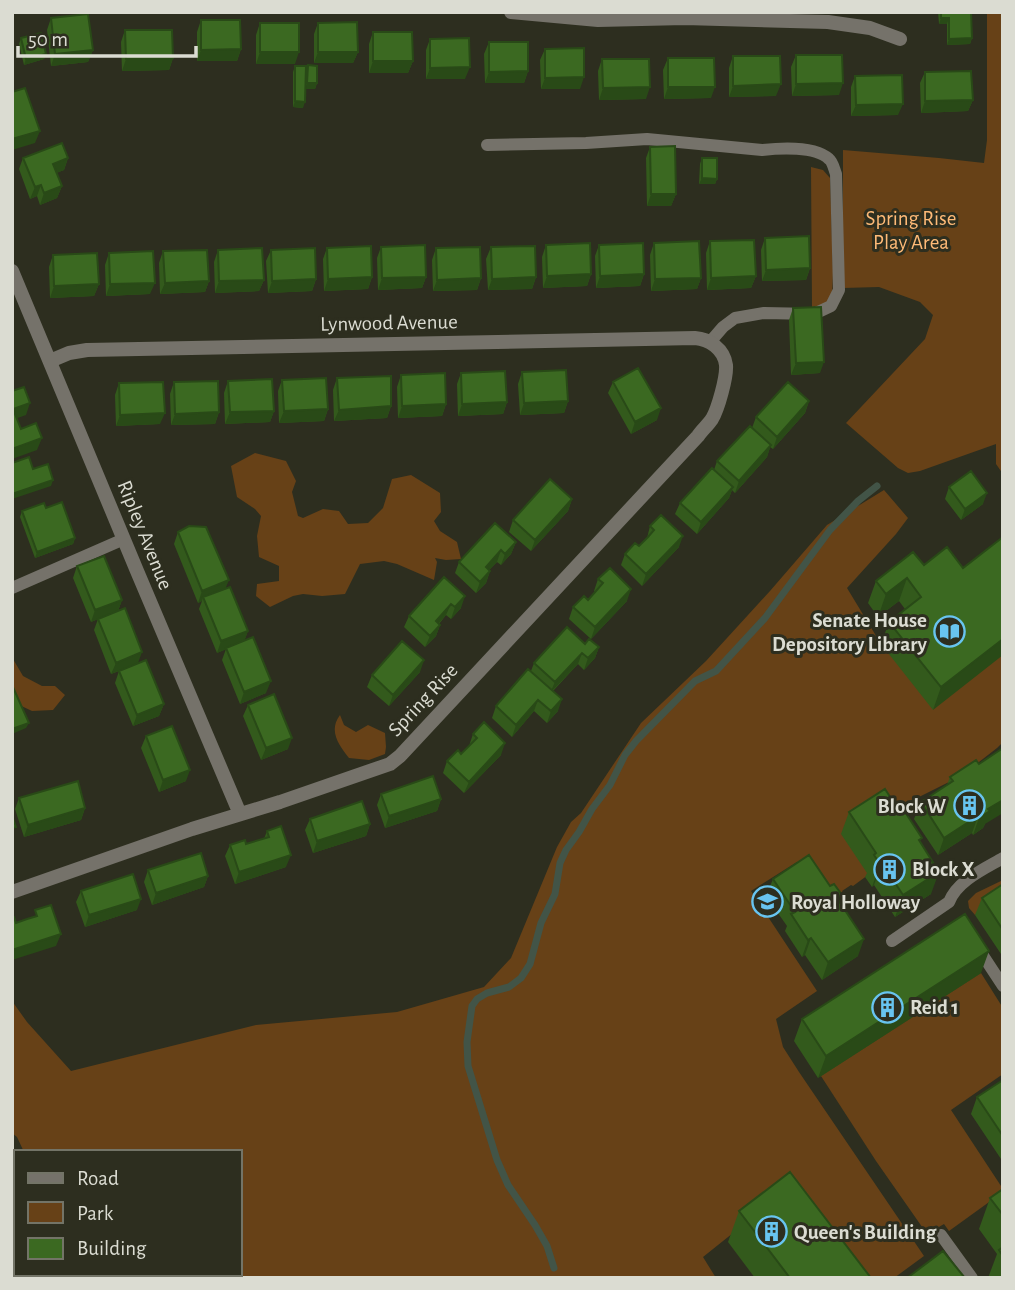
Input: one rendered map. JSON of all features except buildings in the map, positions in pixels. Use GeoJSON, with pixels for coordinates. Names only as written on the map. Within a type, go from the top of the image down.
{"type":"FeatureCollection","features":[{"type":"Feature","properties":{"kind":"street"},"geometry":{"type":"LineString","coordinates":[[511,12],[598,20],[828,17],[900,39]]}},
{"type":"Feature","properties":{"kind":"street","name":"Ripley Avenue"},"geometry":{"type":"LineString","coordinates":[[12,271],[240,814]]}},
{"type":"Feature","properties":{"kind":"street","name":"Lynwood Avenue"},"geometry":{"type":"LineString","coordinates":[[50,361],[77,351],[99,350],[654,338],[695,338],[710,342]]}},
{"type":"Feature","properties":{"kind":"street","name":"Spring Rise"},"geometry":{"type":"LineString","coordinates":[[12,892],[390,764],[712,418],[722,392],[726,366],[718,349],[710,342]]}},
{"type":"Feature","properties":{"kind":"lane"},"geometry":{"type":"LineString","coordinates":[[487,145],[647,139],[762,150],[816,151],[831,160],[836,174],[839,290],[831,306],[814,314],[764,313],[735,318],[710,342]]}},
{"type":"Feature","properties":{"kind":"lane"},"geometry":{"type":"LineString","coordinates":[[12,588],[124,539]]}},
{"type":"Feature","properties":{"kind":"lane"},"geometry":{"type":"LineString","coordinates":[[892,941],[952,907],[952,894],[959,886],[1003,858]]}},
{"type":"Feature","properties":{"kind":"lane"},"geometry":{"type":"LineString","coordinates":[[974,941],[1003,986]]}},
{"type":"Feature","properties":{"kind":"lane"},"geometry":{"type":"LineString","coordinates":[[941,1235],[972,1278]]}},
{"type":"Feature","properties":{"kind":"green space","name":"Spring Rise Play Area"},"geometry":{"type":"Polygon","coordinates":[[[987,12],[1003,12],[1003,474],[996,464],[996,444],[908,473],[898,468],[846,423],[925,339],[933,315],[920,302],[879,287],[843,288],[843,150],[984,163],[987,140],[987,12]]]}},
{"type":"Feature","properties":{"kind":"green space"},"geometry":{"type":"Polygon","coordinates":[[[811,167],[823,170],[830,178],[833,272],[832,297],[828,302],[812,307],[811,167]]]}},
{"type":"Feature","properties":{"kind":"green space"},"geometry":{"type":"Polygon","coordinates":[[[255,453],[286,461],[296,481],[292,492],[298,516],[303,518],[323,509],[339,511],[348,524],[368,523],[383,508],[392,479],[411,475],[440,493],[441,512],[434,521],[440,531],[457,542],[461,559],[435,558],[437,562],[434,580],[384,561],[360,564],[345,594],[303,594],[270,607],[256,596],[257,584],[279,581],[279,566],[259,557],[257,536],[261,516],[237,497],[231,466],[255,453]]]}},
{"type":"Feature","properties":{"kind":"green space","name":"Royal Holloway"},"geometry":{"type":"Polygon","coordinates":[[[884,490],[908,518],[847,588],[881,644],[1003,655],[1003,742],[961,776],[915,799],[899,817],[868,875],[824,904],[797,862],[751,891],[817,991],[776,1019],[783,1047],[924,1256],[894,1278],[846,1278],[782,1194],[703,1257],[716,1278],[80,1278],[242,1276],[242,1150],[23,1150],[12,1133],[12,1001],[71,1071],[256,1025],[397,1012],[484,987],[511,958],[557,847],[571,822],[581,813],[641,723],[706,661],[827,525],[884,490]]]}},
{"type":"Feature","properties":{"kind":"green space"},"geometry":{"type":"Polygon","coordinates":[[[13,659],[23,676],[42,686],[55,686],[65,695],[53,710],[32,711],[15,703],[12,696],[13,659]]]}},
{"type":"Feature","properties":{"kind":"green space"},"geometry":{"type":"Polygon","coordinates":[[[340,715],[344,725],[356,732],[368,725],[385,733],[385,754],[369,760],[349,758],[335,732],[340,715]]]}},
{"type":"Feature","properties":{"kind":"green space"},"geometry":{"type":"Polygon","coordinates":[[[1003,880],[1003,897],[975,915],[969,908],[968,901],[976,893],[1003,880]]]}},
{"type":"Feature","properties":{"kind":"green space"},"geometry":{"type":"Polygon","coordinates":[[[981,973],[1003,1008],[1003,1074],[951,1110],[1003,1192],[949,1231],[944,1224],[927,1234],[821,1076],[981,973]]]}},
{"type":"Feature","properties":{"kind":"waterway"},"geometry":{"type":"LineString","coordinates":[[554,1268],[547,1246],[508,1185],[497,1160],[468,1066],[467,1042],[472,1006],[487,993],[509,987],[521,978],[530,964],[541,923],[555,894],[560,863],[592,809],[610,785],[625,755],[695,681],[716,671],[765,618],[830,530],[877,486]]}},
{"type":"Feature","properties":{"kind":"place","name":"Senate House Depository Library"},"geometry":{"type":"Point","coordinates":[950,632]}},
{"type":"Feature","properties":{"kind":"place","name":"Block W"},"geometry":{"type":"Point","coordinates":[969,806]}},
{"type":"Feature","properties":{"kind":"place","name":"Block X"},"geometry":{"type":"Point","coordinates":[889,869]}},
{"type":"Feature","properties":{"kind":"place","name":"Royal Holloway"},"geometry":{"type":"Point","coordinates":[768,902]}},
{"type":"Feature","properties":{"kind":"place","name":"Reid 1"},"geometry":{"type":"Point","coordinates":[887,1007]}},
{"type":"Feature","properties":{"kind":"place","name":"Queen's Building"},"geometry":{"type":"Point","coordinates":[771,1232]}}]}
